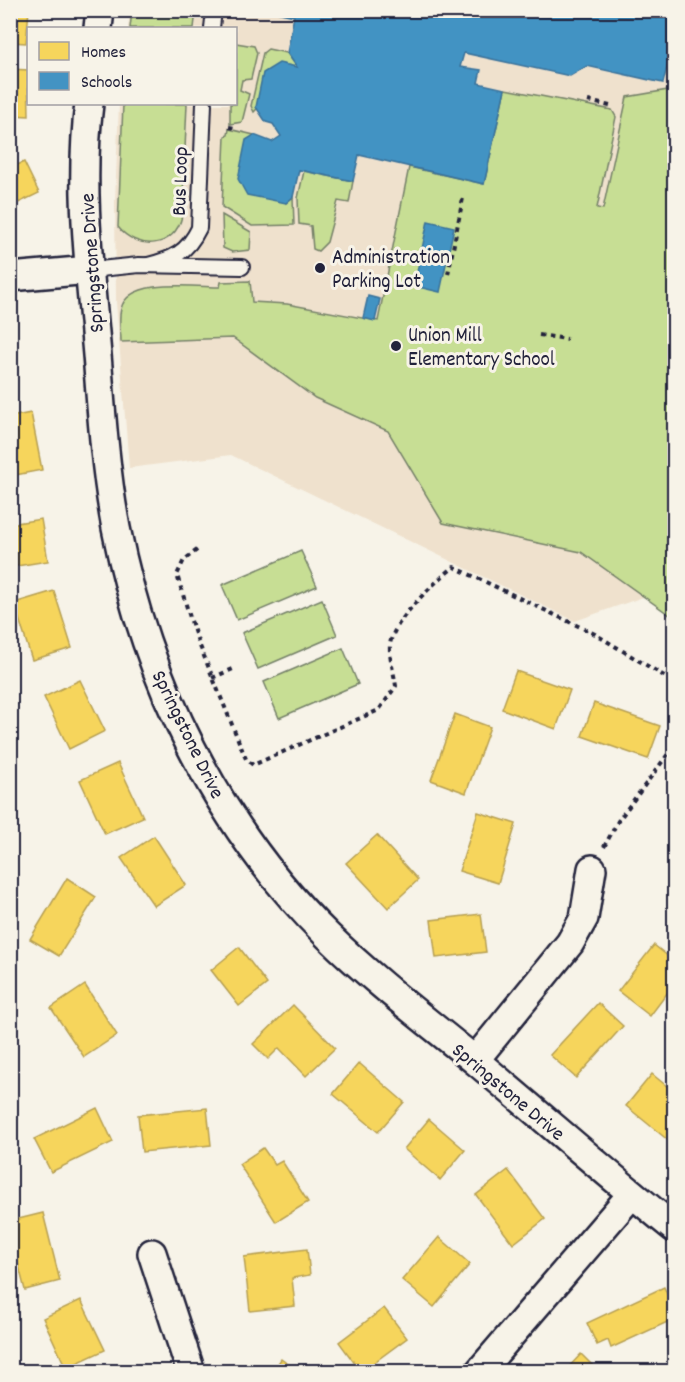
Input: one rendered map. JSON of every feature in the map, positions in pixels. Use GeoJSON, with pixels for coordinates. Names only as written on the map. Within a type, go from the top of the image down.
{"type":"FeatureCollection","features":[{"type":"Feature","properties":{"kind":"street"},"geometry":{"type":"LineString","coordinates":[[98,27],[100,10]]}},
{"type":"Feature","properties":{"kind":"street","name":"Springstone Drive"},"geometry":{"type":"LineString","coordinates":[[89,105],[86,208],[105,463],[116,529],[133,600],[151,655],[186,738],[247,840],[327,935],[400,1001],[475,1060],[675,1228]]}},
{"type":"Feature","properties":{"kind":"street"},"geometry":{"type":"LineString","coordinates":[[10,277],[90,270]]}},
{"type":"Feature","properties":{"kind":"street"},"geometry":{"type":"LineString","coordinates":[[475,1060],[570,942],[584,918],[592,869]]}},
{"type":"Feature","properties":{"kind":"street"},"geometry":{"type":"LineString","coordinates":[[479,1371],[632,1194]]}},
{"type":"Feature","properties":{"kind":"street"},"geometry":{"type":"LineString","coordinates":[[152,1253],[191,1371]]}},
{"type":"Feature","properties":{"kind":"lane"},"geometry":{"type":"LineString","coordinates":[[212,27],[214,10]]}},
{"type":"Feature","properties":{"kind":"lane","name":"Bus Loop"},"geometry":{"type":"LineString","coordinates":[[148,265],[179,256],[193,242],[199,228],[204,105]]}},
{"type":"Feature","properties":{"kind":"lane"},"geometry":{"type":"LineString","coordinates":[[90,270],[148,265],[242,267]]}},
{"type":"Feature","properties":{"kind":"path"},"geometry":{"type":"LineString","coordinates":[[588,101],[610,106]]}},
{"type":"Feature","properties":{"kind":"path"},"geometry":{"type":"LineString","coordinates":[[229,127],[235,128]]}},
{"type":"Feature","properties":{"kind":"path"},"geometry":{"type":"LineString","coordinates":[[447,274],[463,198]]}},
{"type":"Feature","properties":{"kind":"path"},"geometry":{"type":"LineString","coordinates":[[539,335],[567,339]]}},
{"type":"Feature","properties":{"kind":"path"},"geometry":{"type":"LineString","coordinates":[[197,550],[184,560],[177,575],[212,678],[246,759],[253,765],[379,710],[396,686],[390,643],[406,613],[435,582],[454,567],[595,634],[675,682]]}},
{"type":"Feature","properties":{"kind":"path"},"geometry":{"type":"LineString","coordinates":[[212,678],[233,669]]}},
{"type":"Feature","properties":{"kind":"path"},"geometry":{"type":"LineString","coordinates":[[592,869],[618,821],[675,746]]}},
{"type":"Feature","properties":{"kind":"shaded area","name":"Union Mill Elementary School"},"geometry":{"type":"Polygon","coordinates":[[[130,11],[674,11],[674,591],[660,591],[575,621],[231,455],[129,468],[116,302],[115,201],[119,105],[237,105],[237,27],[128,27],[130,11]]]}},
{"type":"Feature","properties":{"kind":"green space"},"geometry":{"type":"Polygon","coordinates":[[[132,11],[196,11],[194,27],[130,27],[132,11]]]}},
{"type":"Feature","properties":{"kind":"green space"},"geometry":{"type":"Polygon","coordinates":[[[237,43],[254,46],[257,53],[251,79],[242,80],[240,90],[249,94],[242,122],[230,124],[230,105],[237,105],[237,43]]]}},
{"type":"Feature","properties":{"kind":"green space"},"geometry":{"type":"Polygon","coordinates":[[[268,49],[287,53],[297,67],[254,112],[251,106],[263,53],[268,49]]]}},
{"type":"Feature","properties":{"kind":"green space"},"geometry":{"type":"Polygon","coordinates":[[[505,89],[612,110],[616,117],[597,208],[603,209],[627,97],[674,89],[674,618],[581,552],[443,523],[388,431],[315,398],[233,338],[121,342],[120,313],[126,299],[136,292],[164,286],[220,287],[221,282],[250,281],[252,302],[287,304],[378,321],[409,167],[484,184],[505,89]]]}},
{"type":"Feature","properties":{"kind":"green space"},"geometry":{"type":"Polygon","coordinates":[[[123,105],[187,105],[182,216],[178,227],[164,240],[145,243],[126,235],[118,227],[123,105]]]}},
{"type":"Feature","properties":{"kind":"green space"},"geometry":{"type":"Polygon","coordinates":[[[229,129],[254,135],[286,203],[293,197],[294,225],[252,226],[222,207],[225,136],[228,135],[229,129]]]}},
{"type":"Feature","properties":{"kind":"green space"},"geometry":{"type":"Polygon","coordinates":[[[304,171],[353,181],[349,203],[338,201],[327,242],[318,251],[313,249],[311,226],[299,224],[298,198],[304,171]]]}},
{"type":"Feature","properties":{"kind":"green space"},"geometry":{"type":"Polygon","coordinates":[[[222,215],[251,232],[250,250],[232,252],[223,248],[222,215]]]}},
{"type":"Feature","properties":{"kind":"green space"},"geometry":{"type":"Polygon","coordinates":[[[301,551],[317,586],[237,620],[222,585],[301,551]]]}},
{"type":"Feature","properties":{"kind":"green space"},"geometry":{"type":"Polygon","coordinates":[[[322,599],[337,635],[258,669],[242,633],[322,599]]]}},
{"type":"Feature","properties":{"kind":"green space"},"geometry":{"type":"Polygon","coordinates":[[[343,648],[358,684],[279,718],[264,682],[343,648]]]}},
{"type":"Feature","properties":{"kind":"building: Homes"},"geometry":{"type":"Polygon","coordinates":[[[10,10],[29,10],[26,43],[10,42],[10,10]]]}},
{"type":"Feature","properties":{"kind":"building: Homes"},"geometry":{"type":"Polygon","coordinates":[[[10,69],[27,70],[29,116],[10,115],[10,69]]]}},
{"type":"Feature","properties":{"kind":"building: Homes"},"geometry":{"type":"Polygon","coordinates":[[[24,162],[39,193],[10,207],[10,168],[24,162]]]}},
{"type":"Feature","properties":{"kind":"building: Homes"},"geometry":{"type":"Polygon","coordinates":[[[31,413],[42,470],[10,476],[10,417],[31,413]]]}},
{"type":"Feature","properties":{"kind":"building: Homes"},"geometry":{"type":"Polygon","coordinates":[[[41,519],[48,561],[10,567],[10,524],[41,519]]]}},
{"type":"Feature","properties":{"kind":"building: Homes"},"geometry":{"type":"Polygon","coordinates":[[[54,591],[72,648],[32,660],[14,603],[54,591]]]}},
{"type":"Feature","properties":{"kind":"building: Homes"},"geometry":{"type":"Polygon","coordinates":[[[516,671],[570,690],[556,729],[502,709],[516,671]]]}},
{"type":"Feature","properties":{"kind":"building: Homes"},"geometry":{"type":"Polygon","coordinates":[[[80,680],[105,731],[69,749],[44,697],[80,680]]]}},
{"type":"Feature","properties":{"kind":"building: Homes"},"geometry":{"type":"Polygon","coordinates":[[[594,703],[660,726],[648,759],[582,736],[594,703]]]}},
{"type":"Feature","properties":{"kind":"building: Homes"},"geometry":{"type":"Polygon","coordinates":[[[455,714],[490,727],[466,793],[431,780],[455,714]]]}},
{"type":"Feature","properties":{"kind":"building: Homes"},"geometry":{"type":"Polygon","coordinates":[[[118,763],[143,817],[105,834],[80,780],[118,763]]]}},
{"type":"Feature","properties":{"kind":"building: Homes"},"geometry":{"type":"Polygon","coordinates":[[[478,812],[516,824],[498,883],[459,871],[478,812]]]}},
{"type":"Feature","properties":{"kind":"building: Homes"},"geometry":{"type":"Polygon","coordinates":[[[377,835],[418,880],[388,908],[346,863],[377,835]]]}},
{"type":"Feature","properties":{"kind":"building: Homes"},"geometry":{"type":"Polygon","coordinates":[[[154,836],[186,885],[154,906],[121,858],[154,836]]]}},
{"type":"Feature","properties":{"kind":"building: Homes"},"geometry":{"type":"Polygon","coordinates":[[[67,878],[96,897],[59,956],[30,939],[67,878]]]}},
{"type":"Feature","properties":{"kind":"building: Homes"},"geometry":{"type":"Polygon","coordinates":[[[481,914],[486,952],[436,958],[431,920],[481,914]]]}},
{"type":"Feature","properties":{"kind":"building: Homes"},"geometry":{"type":"Polygon","coordinates":[[[654,945],[674,961],[674,984],[650,1016],[618,991],[654,945]]]}},
{"type":"Feature","properties":{"kind":"building: Homes"},"geometry":{"type":"Polygon","coordinates":[[[239,947],[267,984],[239,1006],[211,970],[239,947]]]}},
{"type":"Feature","properties":{"kind":"building: Homes"},"geometry":{"type":"Polygon","coordinates":[[[85,985],[117,1035],[84,1057],[51,1008],[85,985]]]}},
{"type":"Feature","properties":{"kind":"building: Homes"},"geometry":{"type":"Polygon","coordinates":[[[598,1003],[623,1026],[576,1078],[550,1055],[598,1003]]]}},
{"type":"Feature","properties":{"kind":"building: Homes"},"geometry":{"type":"Polygon","coordinates":[[[293,1005],[335,1048],[306,1076],[279,1048],[268,1059],[253,1044],[293,1005]]]}},
{"type":"Feature","properties":{"kind":"building: Homes"},"geometry":{"type":"Polygon","coordinates":[[[359,1063],[404,1102],[378,1132],[333,1094],[359,1063]]]}},
{"type":"Feature","properties":{"kind":"building: Homes"},"geometry":{"type":"Polygon","coordinates":[[[652,1074],[674,1092],[674,1134],[669,1141],[626,1106],[652,1074]]]}},
{"type":"Feature","properties":{"kind":"building: Homes"},"geometry":{"type":"Polygon","coordinates":[[[97,1108],[113,1142],[51,1172],[34,1139],[97,1108]]]}},
{"type":"Feature","properties":{"kind":"building: Homes"},"geometry":{"type":"Polygon","coordinates":[[[207,1108],[211,1145],[142,1152],[138,1115],[207,1108]]]}},
{"type":"Feature","properties":{"kind":"building: Homes"},"geometry":{"type":"Polygon","coordinates":[[[429,1119],[465,1150],[440,1180],[404,1149],[429,1119]]]}},
{"type":"Feature","properties":{"kind":"building: Homes"},"geometry":{"type":"Polygon","coordinates":[[[263,1148],[275,1165],[282,1161],[308,1202],[276,1222],[239,1164],[263,1148]]]}},
{"type":"Feature","properties":{"kind":"building: Homes"},"geometry":{"type":"Polygon","coordinates":[[[508,1170],[545,1219],[513,1244],[476,1195],[508,1170]]]}},
{"type":"Feature","properties":{"kind":"building: Homes"},"geometry":{"type":"Polygon","coordinates":[[[43,1213],[60,1281],[25,1290],[10,1232],[10,1221],[43,1213]]]}},
{"type":"Feature","properties":{"kind":"building: Homes"},"geometry":{"type":"Polygon","coordinates":[[[439,1237],[470,1264],[434,1307],[402,1280],[439,1237]]]}},
{"type":"Feature","properties":{"kind":"building: Homes"},"geometry":{"type":"Polygon","coordinates":[[[307,1249],[310,1275],[292,1278],[295,1306],[250,1311],[244,1257],[307,1249]]]}},
{"type":"Feature","properties":{"kind":"building: Homes"},"geometry":{"type":"Polygon","coordinates":[[[664,1287],[674,1310],[674,1319],[611,1348],[608,1340],[597,1345],[587,1323],[664,1287]]]}},
{"type":"Feature","properties":{"kind":"building: Homes"},"geometry":{"type":"Polygon","coordinates":[[[81,1300],[105,1350],[66,1368],[43,1318],[81,1300]]]}},
{"type":"Feature","properties":{"kind":"building: Homes"},"geometry":{"type":"Polygon","coordinates":[[[384,1308],[407,1338],[361,1372],[339,1342],[384,1308]]]}},
{"type":"Feature","properties":{"kind":"building: Homes"},"geometry":{"type":"Polygon","coordinates":[[[581,1354],[599,1372],[564,1372],[581,1354]]]}},
{"type":"Feature","properties":{"kind":"building: Homes"},"geometry":{"type":"Polygon","coordinates":[[[281,1359],[299,1372],[272,1372],[281,1359]]]}},
{"type":"Feature","properties":{"kind":"building: Schools"},"geometry":{"type":"Polygon","coordinates":[[[267,10],[674,10],[674,48],[672,48],[663,83],[587,66],[570,76],[464,53],[460,67],[481,70],[478,83],[505,89],[484,184],[359,155],[353,181],[299,170],[293,197],[286,203],[247,195],[238,179],[246,140],[254,135],[272,142],[281,136],[273,124],[266,122],[256,107],[263,73],[279,63],[297,67],[287,53],[294,16],[267,10]]]}},
{"type":"Feature","properties":{"kind":"building: Schools"},"geometry":{"type":"Polygon","coordinates":[[[428,221],[454,227],[440,292],[414,286],[428,221]]]}},
{"type":"Feature","properties":{"kind":"building: Schools"},"geometry":{"type":"Polygon","coordinates":[[[368,296],[380,299],[375,321],[363,318],[368,296]]]}},
{"type":"Feature","properties":{"kind":"place","name":"Administration Parking Lot"},"geometry":{"type":"Point","coordinates":[320,268]}},
{"type":"Feature","properties":{"kind":"place","name":"Union Mill Elementary School"},"geometry":{"type":"Point","coordinates":[396,346]}}]}
